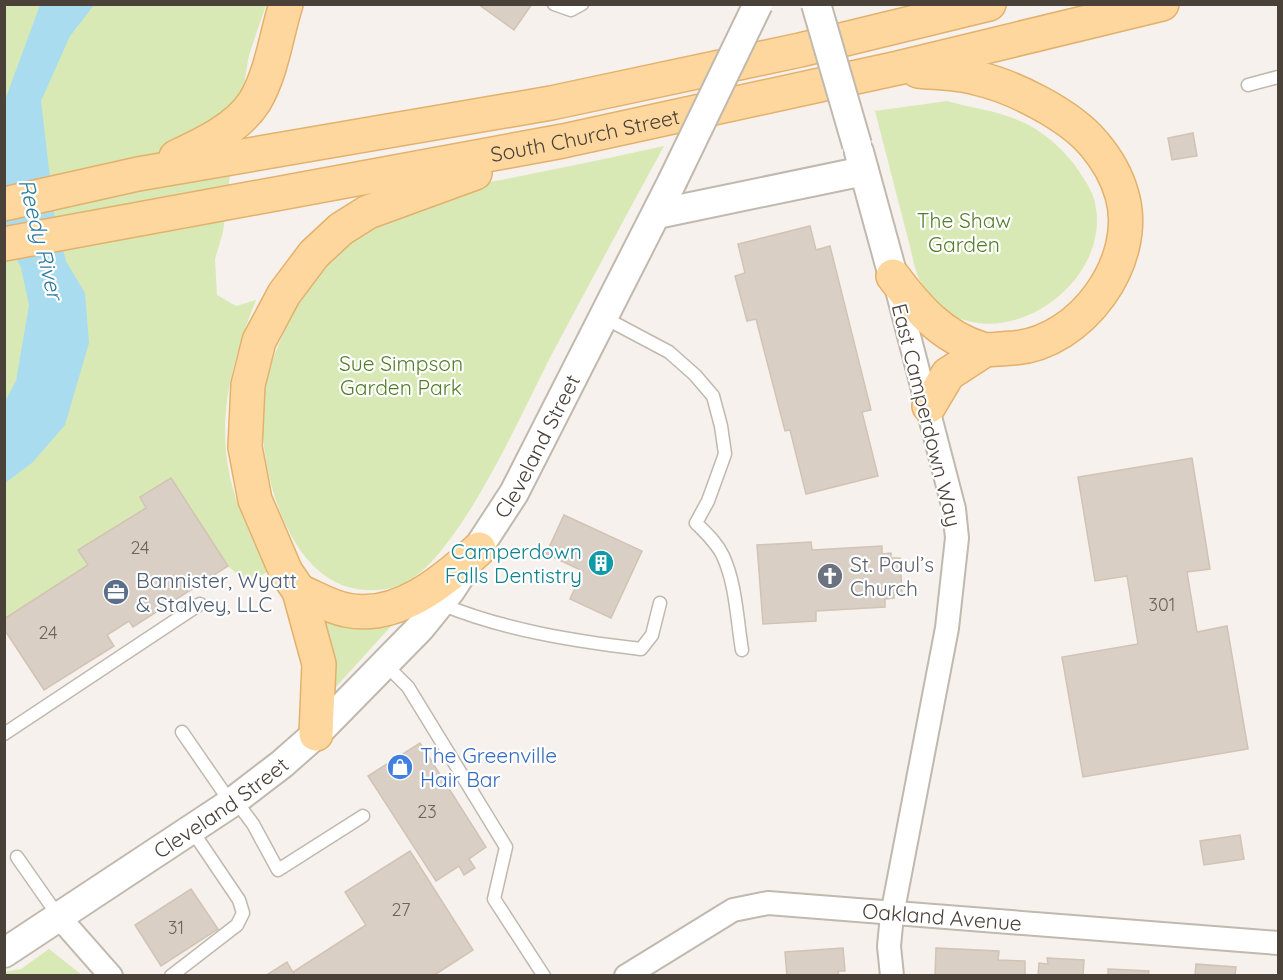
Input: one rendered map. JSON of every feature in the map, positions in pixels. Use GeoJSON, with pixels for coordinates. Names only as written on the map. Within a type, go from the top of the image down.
{"type":"FeatureCollection","features":[{"type":"Feature","properties":{"kind":"main road"},"geometry":{"type":"LineString","coordinates":[[138,174],[209,142],[244,114],[255,101],[269,67],[286,4]]}},
{"type":"Feature","properties":{"kind":"main road","name":"South Church Street"},"geometry":{"type":"LineString","coordinates":[[4,204],[138,174],[551,103],[800,50],[989,4]]}},
{"type":"Feature","properties":{"kind":"main road","name":"South Church Street"},"geometry":{"type":"LineString","coordinates":[[4,244],[563,141],[898,68],[1162,4]]}},
{"type":"Feature","properties":{"kind":"main road"},"geometry":{"type":"LineString","coordinates":[[893,276],[923,315],[955,338],[984,350],[1023,347],[1047,339],[1072,325],[1096,301],[1110,279],[1124,234],[1123,196],[1106,159],[1094,143],[1063,117],[1023,96],[975,77],[898,68]]}},
{"type":"Feature","properties":{"kind":"main road"},"geometry":{"type":"LineString","coordinates":[[316,734],[319,663],[299,591],[286,572],[255,500],[244,447],[248,385],[259,341],[284,294],[314,254],[341,229],[368,212],[563,141]]}},
{"type":"Feature","properties":{"kind":"main road"},"geometry":{"type":"LineString","coordinates":[[929,406],[948,374],[984,350]]}},
{"type":"Feature","properties":{"kind":"main road"},"geometry":{"type":"LineString","coordinates":[[299,591],[345,610],[373,613],[400,605],[454,572],[479,549]]}},
{"type":"Feature","properties":{"kind":"street","name":"Cleveland Street"},"geometry":{"type":"LineString","coordinates":[[4,953],[233,801],[282,764],[316,734],[440,604],[479,549],[514,493],[657,214],[758,4]]}},
{"type":"Feature","properties":{"kind":"street","name":"East Camperdown Way"},"geometry":{"type":"LineString","coordinates":[[816,4],[929,406],[954,510],[957,538],[947,628],[892,915],[889,946],[892,975]]}},
{"type":"Feature","properties":{"kind":"street"},"geometry":{"type":"LineString","coordinates":[[657,214],[860,158]]}},
{"type":"Feature","properties":{"kind":"street","name":"Oakland Avenue"},"geometry":{"type":"LineString","coordinates":[[626,975],[733,910],[768,903],[892,915],[1278,943]]}},
{"type":"Feature","properties":{"kind":"street"},"geometry":{"type":"LineString","coordinates":[[59,917],[111,975]]}},
{"type":"Feature","properties":{"kind":"lane"},"geometry":{"type":"LineString","coordinates":[[554,4],[571,10],[582,4]]}},
{"type":"Feature","properties":{"kind":"lane"},"geometry":{"type":"LineString","coordinates":[[1248,85],[1278,78]]}},
{"type":"Feature","properties":{"kind":"lane"},"geometry":{"type":"LineString","coordinates":[[603,317],[669,352],[695,375],[713,396],[722,426],[724,454],[708,501],[696,523],[715,543],[723,556],[729,573],[742,650]]}},
{"type":"Feature","properties":{"kind":"lane"},"geometry":{"type":"LineString","coordinates":[[440,604],[482,621],[588,643],[641,649],[652,635],[660,603]]}},
{"type":"Feature","properties":{"kind":"lane"},"geometry":{"type":"LineString","coordinates":[[4,734],[200,604]]}},
{"type":"Feature","properties":{"kind":"lane"},"geometry":{"type":"LineString","coordinates":[[385,664],[408,687],[506,847],[494,899],[544,975]]}},
{"type":"Feature","properties":{"kind":"lane"},"geometry":{"type":"LineString","coordinates":[[183,732],[233,801],[253,824],[278,870],[363,816]]}},
{"type":"Feature","properties":{"kind":"lane"},"geometry":{"type":"LineString","coordinates":[[171,975],[237,925],[243,913],[239,900],[191,829]]}},
{"type":"Feature","properties":{"kind":"lane"},"geometry":{"type":"LineString","coordinates":[[18,857],[59,917]]}},
{"type":"Feature","properties":{"kind":"green space"},"geometry":{"type":"Polygon","coordinates":[[[4,5],[266,5],[249,55],[234,142],[223,232],[215,259],[217,295],[236,306],[256,300],[233,368],[225,437],[227,461],[235,496],[268,571],[258,578],[242,579],[228,566],[171,478],[140,497],[146,508],[78,550],[88,565],[5,619],[4,5]]]}},
{"type":"Feature","properties":{"kind":"green space","name":"The Shaw Garden"},"geometry":{"type":"Polygon","coordinates":[[[947,101],[1002,115],[1040,132],[1065,153],[1088,185],[1094,199],[1097,226],[1091,252],[1078,275],[1060,295],[1038,311],[1013,320],[987,324],[961,319],[938,304],[919,278],[875,111],[947,101]]]}},
{"type":"Feature","properties":{"kind":"green space","name":"Sue Simpson Garden Park"},"geometry":{"type":"Polygon","coordinates":[[[664,146],[552,354],[490,476],[450,539],[430,563],[410,580],[389,588],[366,590],[339,584],[316,568],[298,546],[283,519],[272,489],[266,458],[263,402],[274,356],[285,331],[297,307],[328,262],[344,244],[362,230],[440,194],[472,185],[664,146]]]}},
{"type":"Feature","properties":{"kind":"green space"},"geometry":{"type":"Polygon","coordinates":[[[313,607],[361,626],[393,624],[335,688],[330,660],[313,607]]]}},
{"type":"Feature","properties":{"kind":"green space"},"geometry":{"type":"Polygon","coordinates":[[[49,949],[82,975],[5,975],[5,972],[21,969],[49,949]]]}},
{"type":"Feature","properties":{"kind":"water","name":"Reedy River"},"geometry":{"type":"Polygon","coordinates":[[[40,5],[94,5],[70,36],[41,101],[55,220],[66,261],[85,293],[89,343],[65,425],[32,463],[5,483],[5,401],[16,381],[29,305],[21,268],[5,235],[5,100],[40,5]]]}},
{"type":"Feature","properties":{"kind":"building"},"geometry":{"type":"Polygon","coordinates":[[[478,4],[532,4],[514,30],[478,4]]]}},
{"type":"Feature","properties":{"kind":"building"},"geometry":{"type":"Polygon","coordinates":[[[1193,133],[1197,156],[1172,160],[1168,138],[1193,133]]]}},
{"type":"Feature","properties":{"kind":"building"},"geometry":{"type":"Polygon","coordinates":[[[810,226],[816,250],[830,246],[871,410],[862,412],[878,476],[806,494],[790,430],[785,431],[756,319],[747,321],[735,276],[745,273],[738,244],[810,226]]]}},
{"type":"Feature","properties":{"kind":"building"},"geometry":{"type":"Polygon","coordinates":[[[1192,458],[1210,569],[1187,572],[1197,632],[1227,626],[1248,749],[1083,777],[1062,657],[1138,644],[1127,576],[1095,581],[1078,477],[1192,458]]]}},
{"type":"Feature","properties":{"kind":"building","name":"Bannister, Wyatt & Stalvey, LLC"},"geometry":{"type":"Polygon","coordinates":[[[171,478],[228,566],[133,627],[129,621],[107,635],[114,646],[44,690],[4,629],[4,619],[88,565],[78,550],[146,508],[140,497],[171,478]]]}},
{"type":"Feature","properties":{"kind":"building","name":"Camperdown Falls Dentistry"},"geometry":{"type":"Polygon","coordinates":[[[564,515],[642,551],[611,618],[570,599],[583,571],[546,554],[564,515]]]}},
{"type":"Feature","properties":{"kind":"building","name":"St. Paul’s Church"},"geometry":{"type":"Polygon","coordinates":[[[811,542],[812,550],[882,546],[882,554],[891,553],[891,558],[900,558],[902,593],[894,593],[894,598],[885,599],[885,607],[816,611],[816,621],[763,624],[757,545],[811,542]]]}},
{"type":"Feature","properties":{"kind":"building"},"geometry":{"type":"Polygon","coordinates":[[[420,743],[486,847],[469,859],[475,868],[464,875],[459,866],[436,881],[368,776],[420,743]]]}},
{"type":"Feature","properties":{"kind":"building"},"geometry":{"type":"Polygon","coordinates":[[[1240,835],[1244,859],[1204,865],[1200,841],[1240,835]]]}},
{"type":"Feature","properties":{"kind":"building"},"geometry":{"type":"Polygon","coordinates":[[[410,851],[473,950],[433,976],[295,976],[293,972],[366,925],[345,892],[410,851]]]}},
{"type":"Feature","properties":{"kind":"building"},"geometry":{"type":"Polygon","coordinates":[[[191,889],[218,929],[161,966],[135,925],[191,889]]]}},
{"type":"Feature","properties":{"kind":"building"},"geometry":{"type":"Polygon","coordinates":[[[843,948],[845,971],[838,971],[839,976],[787,976],[785,952],[843,948]]]}},
{"type":"Feature","properties":{"kind":"building"},"geometry":{"type":"Polygon","coordinates":[[[936,948],[999,951],[998,960],[1025,961],[1025,976],[935,976],[936,948]]]}},
{"type":"Feature","properties":{"kind":"building"},"geometry":{"type":"Polygon","coordinates":[[[1047,958],[1084,960],[1083,976],[1038,976],[1039,963],[1048,964],[1047,958]]]}},
{"type":"Feature","properties":{"kind":"building"},"geometry":{"type":"Polygon","coordinates":[[[287,962],[295,976],[265,976],[287,962]]]}},
{"type":"Feature","properties":{"kind":"building"},"geometry":{"type":"Polygon","coordinates":[[[1196,964],[1236,967],[1235,976],[1195,976],[1196,964]]]}},
{"type":"Feature","properties":{"kind":"building"},"geometry":{"type":"Polygon","coordinates":[[[1108,969],[1149,971],[1148,976],[1108,976],[1108,969]]]}},
{"type":"Feature","properties":{"kind":"place","name":"Camperdown Falls Dentistry"},"geometry":{"type":"Point","coordinates":[601,563]}},
{"type":"Feature","properties":{"kind":"place","name":"St. Paul’s Church"},"geometry":{"type":"Point","coordinates":[830,576]}},
{"type":"Feature","properties":{"kind":"place","name":"Bannister, Wyatt & Stalvey, LLC"},"geometry":{"type":"Point","coordinates":[116,592]}},
{"type":"Feature","properties":{"kind":"place","name":"The Greenville Hair Bar"},"geometry":{"type":"Point","coordinates":[400,767]}}]}
